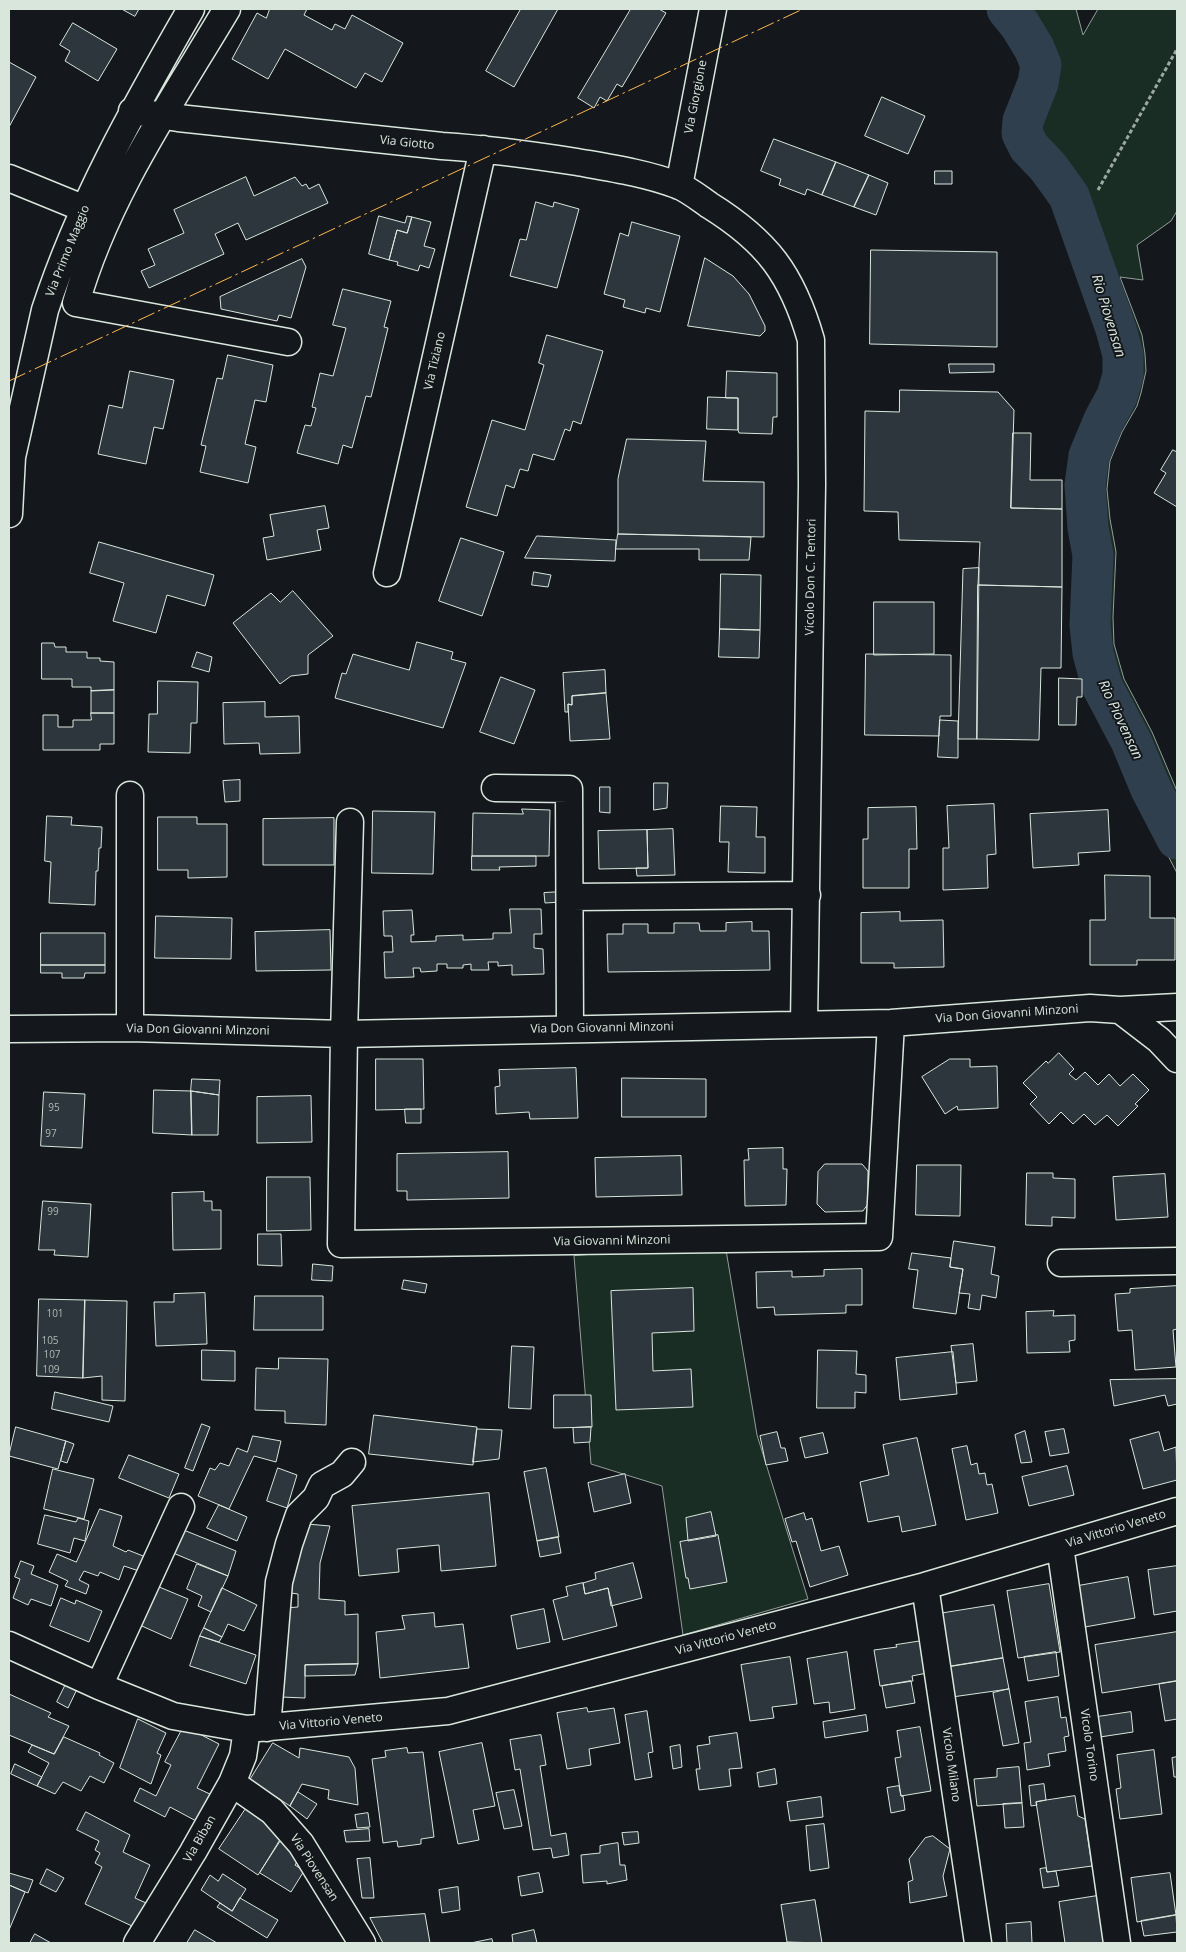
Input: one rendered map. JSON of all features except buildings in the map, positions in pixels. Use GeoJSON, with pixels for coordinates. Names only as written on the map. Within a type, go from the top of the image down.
{"type":"FeatureCollection","features":[{"type":"Feature","properties":{"kind":"street","name":"Via Primo Maggio"},"geometry":{"type":"LineString","coordinates":[[9,514],[12,457],[45,310],[84,209],[132,111],[190,9]]}},
{"type":"Feature","properties":{"kind":"street"},"geometry":{"type":"LineString","coordinates":[[227,9],[163,116],[113,207],[82,281],[76,304],[288,342]]}},
{"type":"Feature","properties":{"kind":"street","name":"Via Giorgione"},"geometry":{"type":"LineString","coordinates":[[679,186],[713,9]]}},
{"type":"Feature","properties":{"kind":"street","name":"Via Giotto"},"geometry":{"type":"LineString","coordinates":[[132,111],[163,116],[483,149],[550,158],[637,173],[679,186]]}},
{"type":"Feature","properties":{"kind":"street","name":"Via Tiziano"},"geometry":{"type":"LineString","coordinates":[[388,573],[483,149]]}},
{"type":"Feature","properties":{"kind":"street"},"geometry":{"type":"LineString","coordinates":[[9,178],[84,209]]}},
{"type":"Feature","properties":{"kind":"street","name":"Vicolo Don C. Tentori"},"geometry":{"type":"LineString","coordinates":[[679,186],[728,217],[757,239],[782,270],[792,288],[811,340],[812,485],[804,1024]]}},
{"type":"Feature","properties":{"kind":"street"},"geometry":{"type":"LineString","coordinates":[[495,788],[569,789],[570,1029]]}},
{"type":"Feature","properties":{"kind":"street"},"geometry":{"type":"LineString","coordinates":[[130,795],[130,1028]]}},
{"type":"Feature","properties":{"kind":"street"},"geometry":{"type":"LineString","coordinates":[[344,1034],[350,822]]}},
{"type":"Feature","properties":{"kind":"street"},"geometry":{"type":"LineString","coordinates":[[570,897],[807,895]]}},
{"type":"Feature","properties":{"kind":"street","name":"Via Don Giovanni Minzoni"},"geometry":{"type":"LineString","coordinates":[[9,1029],[130,1028],[344,1034],[891,1023],[1090,1008],[1120,1010],[1177,1007]]}},
{"type":"Feature","properties":{"kind":"street"},"geometry":{"type":"LineString","coordinates":[[1120,1010],[1159,1040],[1177,1059]]}},
{"type":"Feature","properties":{"kind":"street","name":"Via Giovanni Minzoni"},"geometry":{"type":"LineString","coordinates":[[344,1034],[341,1244],[879,1237],[891,1023]]}},
{"type":"Feature","properties":{"kind":"street"},"geometry":{"type":"LineString","coordinates":[[1061,1263],[1177,1261]]}},
{"type":"Feature","properties":{"kind":"street","name":"Via Vittorio Veneto"},"geometry":{"type":"LineString","coordinates":[[257,1728],[279,1582],[299,1515],[316,1498],[322,1485],[342,1474],[352,1462]]}},
{"type":"Feature","properties":{"kind":"street"},"geometry":{"type":"LineString","coordinates":[[99,1686],[181,1507]]}},
{"type":"Feature","properties":{"kind":"street","name":"Via Vittorio Veneto"},"geometry":{"type":"LineString","coordinates":[[9,1645],[99,1686],[173,1716],[257,1728],[448,1711],[925,1586],[1177,1511]]}},
{"type":"Feature","properties":{"kind":"street","name":"Vicolo Torino"},"geometry":{"type":"LineString","coordinates":[[1060,1546],[1117,1943]]}},
{"type":"Feature","properties":{"kind":"street","name":"Vicolo Milano"},"geometry":{"type":"LineString","coordinates":[[925,1586],[978,1943]]}},
{"type":"Feature","properties":{"kind":"street","name":"Via Biban"},"geometry":{"type":"LineString","coordinates":[[138,1943],[194,1852],[232,1783],[257,1728]]}},
{"type":"Feature","properties":{"kind":"street","name":"Via Piovensan"},"geometry":{"type":"LineString","coordinates":[[232,1783],[272,1811],[301,1844],[362,1943]]}},
{"type":"Feature","properties":{"kind":"path"},"geometry":{"type":"LineString","coordinates":[[1098,190],[1177,49]]}},
{"type":"Feature","properties":{"kind":"green space"},"geometry":{"type":"Polygon","coordinates":[[[987,9],[1076,9],[1083,35],[1098,9],[1177,9],[1177,211],[1171,221],[1137,245],[1143,280],[1120,277],[1142,335],[1146,371],[1137,406],[1122,432],[1110,461],[1107,489],[1116,552],[1113,617],[1114,644],[1124,679],[1152,732],[1177,791],[1177,873],[1136,796],[1119,753],[1083,679],[1076,653],[1073,629],[1077,555],[1068,493],[1070,467],[1078,436],[1096,399],[1105,374],[1105,344],[1070,249],[1058,207],[1037,179],[1017,159],[1005,136],[1009,109],[1025,70],[1023,62],[1007,34],[987,9]]]}},
{"type":"Feature","properties":{"kind":"green space"},"geometry":{"type":"Polygon","coordinates":[[[725,1244],[757,1435],[808,1599],[683,1635],[662,1486],[591,1464],[574,1256],[725,1244]]]}},
{"type":"Feature","properties":{"kind":"waterway","name":"Rio Piovensan"},"geometry":{"type":"LineString","coordinates":[[1007,9],[1020,25],[1034,48],[1041,65],[1038,83],[1023,121],[1022,133],[1029,147],[1048,167],[1069,196],[1116,329],[1123,355],[1123,375],[1117,396],[1104,420],[1089,456],[1085,485],[1088,528],[1093,555],[1090,625],[1093,653],[1102,686],[1131,741],[1151,789],[1177,839]]}},
{"type":"Feature","properties":{"kind":"power"},"geometry":{"type":"LineString","coordinates":[[9,381],[803,9]]}}]}
